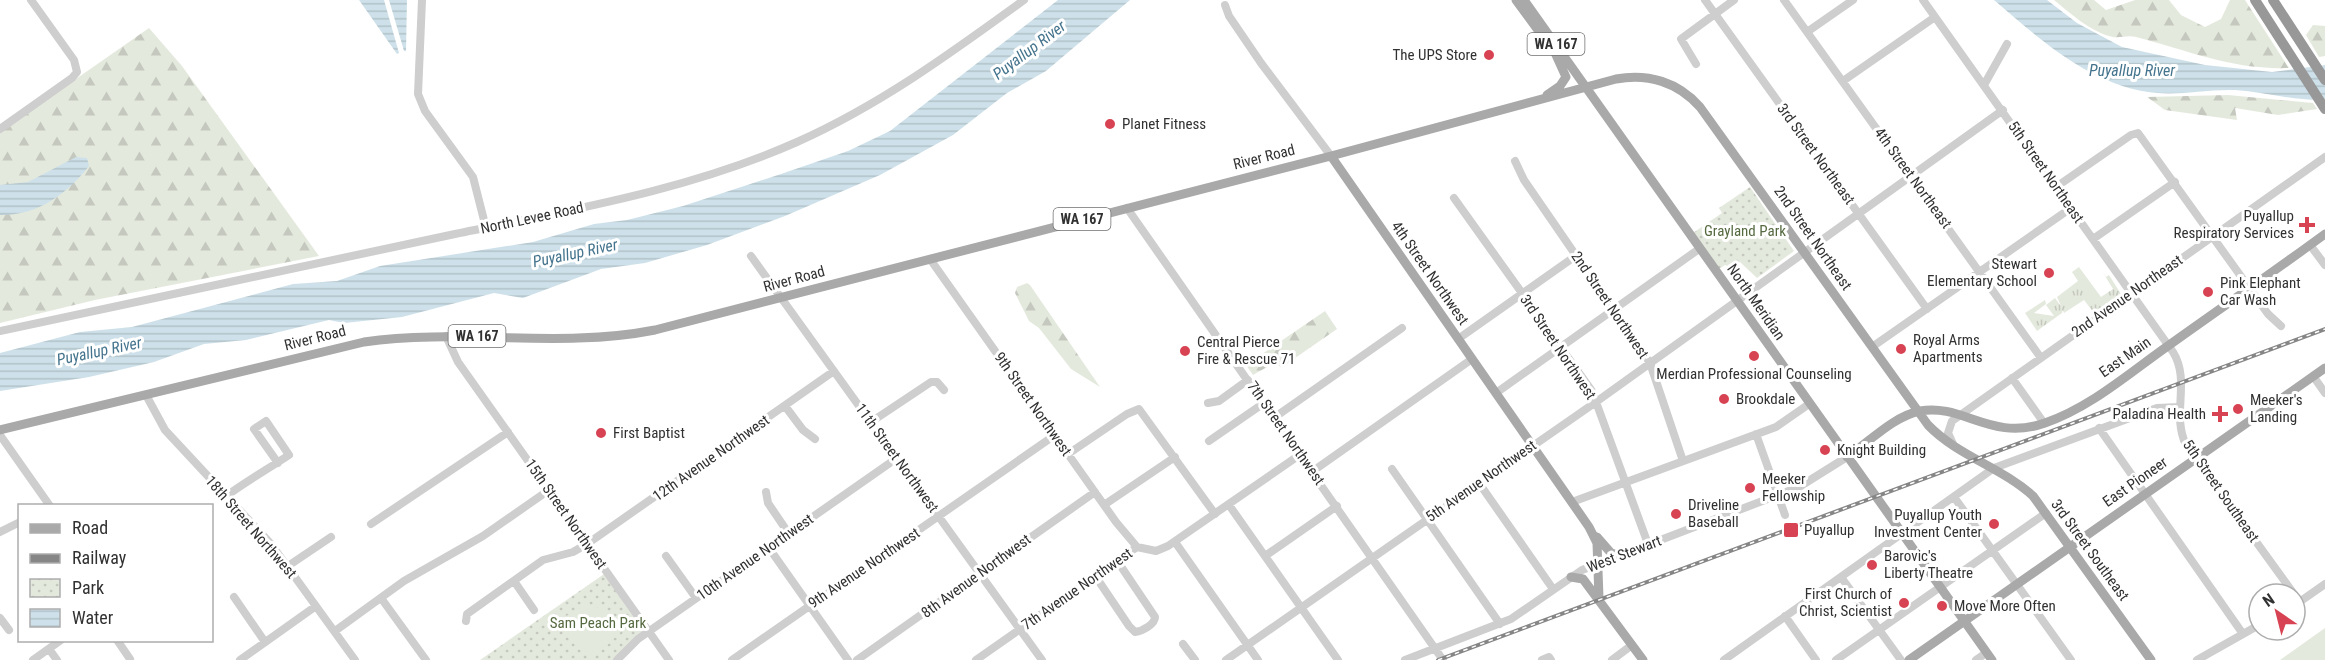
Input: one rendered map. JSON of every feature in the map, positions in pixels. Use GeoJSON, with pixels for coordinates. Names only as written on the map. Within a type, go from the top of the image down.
{"type":"FeatureCollection","features":[{"type":"Feature","properties":{"kind":"highway"},"geometry":{"type":"LineString","coordinates":[[2255,0],[2325,109]]}},
{"type":"Feature","properties":{"kind":"highway"},"geometry":{"type":"LineString","coordinates":[[2273,0],[2325,80]]}},
{"type":"Feature","properties":{"kind":"main road","name":"North Meridian"},"geometry":{"type":"LineString","coordinates":[[1516,0],[1556,55],[1585,88]]}},
{"type":"Feature","properties":{"kind":"main road","name":"North Meridian"},"geometry":{"type":"LineString","coordinates":[[1524,0],[1989,656]]}},
{"type":"Feature","properties":{"kind":"main road","name":"WA 167"},"geometry":{"type":"LineString","coordinates":[[1530,103],[1557,89],[1565,80],[1566,74],[1556,55]]}},
{"type":"Feature","properties":{"kind":"main road","name":"2nd Street Northeast"},"geometry":{"type":"LineString","coordinates":[[1585,88],[1611,80],[1637,76],[1653,78],[1672,85],[1690,96],[1704,112],[1918,412],[1933,429],[1954,446],[1994,468]]}},
{"type":"Feature","properties":{"kind":"main road"},"geometry":{"type":"LineString","coordinates":[[1598,107],[1593,92],[1611,80]]}},
{"type":"Feature","properties":{"kind":"main road","name":"River Road"},"geometry":{"type":"LineString","coordinates":[[0,430],[364,342],[446,336],[586,339],[670,327],[1585,88]]}},
{"type":"Feature","properties":{"kind":"main road","name":"4th Street Northwest"},"geometry":{"type":"LineString","coordinates":[[1330,156],[1589,527],[1596,543],[1599,598]]}},
{"type":"Feature","properties":{"kind":"main road","name":"East Main"},"geometry":{"type":"LineString","coordinates":[[1918,412],[1936,411],[2012,430],[2044,423],[2084,404],[2325,234]]}},
{"type":"Feature","properties":{"kind":"main road","name":"East Pioneer"},"geometry":{"type":"LineString","coordinates":[[1909,660],[2325,368]]}},
{"type":"Feature","properties":{"kind":"main road"},"geometry":{"type":"LineString","coordinates":[[1847,457],[1898,422],[1918,412]]}},
{"type":"Feature","properties":{"kind":"main road","name":"3rd Street Southeast"},"geometry":{"type":"LineString","coordinates":[[1994,468],[2026,489],[2046,513],[2151,660]]}},
{"type":"Feature","properties":{"kind":"main road"},"geometry":{"type":"LineString","coordinates":[[1589,527],[1608,551],[1619,555]]}},
{"type":"Feature","properties":{"kind":"main road"},"geometry":{"type":"LineString","coordinates":[[1570,577],[1582,578],[1643,660]]}},
{"type":"Feature","properties":{"kind":"street"},"geometry":{"type":"LineString","coordinates":[[0,129],[72,78],[77,72],[74,60],[31,0]]}},
{"type":"Feature","properties":{"kind":"street"},"geometry":{"type":"LineString","coordinates":[[422,0],[418,94],[425,111],[473,177],[486,228]]}},
{"type":"Feature","properties":{"kind":"street","name":"North Levee Road"},"geometry":{"type":"LineString","coordinates":[[0,331],[486,228],[671,186],[729,168],[798,141],[905,84],[1024,0]]}},
{"type":"Feature","properties":{"kind":"street","name":"3rd Street Northeast"},"geometry":{"type":"LineString","coordinates":[[1705,0],[1927,309]]}},
{"type":"Feature","properties":{"kind":"street"},"geometry":{"type":"LineString","coordinates":[[1696,64],[1681,39],[1734,0]]}},
{"type":"Feature","properties":{"kind":"street","name":"4th Street Northeast"},"geometry":{"type":"LineString","coordinates":[[1784,0],[2041,358]]}},
{"type":"Feature","properties":{"kind":"street"},"geometry":{"type":"LineString","coordinates":[[1807,32],[1853,0]]}},
{"type":"Feature","properties":{"kind":"street","name":"5th Street Northeast"},"geometry":{"type":"LineString","coordinates":[[1923,0],[2168,345]]}},
{"type":"Feature","properties":{"kind":"street","name":"4th Street Northwest"},"geometry":{"type":"LineString","coordinates":[[1225,5],[1229,16],[1261,63],[1330,156]]}},
{"type":"Feature","properties":{"kind":"street"},"geometry":{"type":"LineString","coordinates":[[1843,81],[1935,17]]}},
{"type":"Feature","properties":{"kind":"street"},"geometry":{"type":"LineString","coordinates":[[1984,85],[2007,44]]}},
{"type":"Feature","properties":{"kind":"street","name":"5th Avenue Northwest"},"geometry":{"type":"LineString","coordinates":[[1226,660],[1596,402],[2003,110]]}},
{"type":"Feature","properties":{"kind":"street"},"geometry":{"type":"LineString","coordinates":[[2056,187],[2136,132],[2144,138],[2268,314],[2281,326]]}},
{"type":"Feature","properties":{"kind":"street","name":"2nd Avenue Northeast"},"geometry":{"type":"LineString","coordinates":[[1958,416],[2325,157]]}},
{"type":"Feature","properties":{"kind":"street","name":"2nd Street Northwest"},"geometry":{"type":"LineString","coordinates":[[1515,161],[1522,178],[1650,363],[1683,461]]}},
{"type":"Feature","properties":{"kind":"street"},"geometry":{"type":"LineString","coordinates":[[2093,239],[2175,182]]}},
{"type":"Feature","properties":{"kind":"street","name":"3rd Street Northwest"},"geometry":{"type":"LineString","coordinates":[[1454,198],[1589,387],[1648,544]]}},
{"type":"Feature","properties":{"kind":"street","name":"7th Street Northwest"},"geometry":{"type":"LineString","coordinates":[[1127,208],[1443,660]]}},
{"type":"Feature","properties":{"kind":"street"},"geometry":{"type":"LineString","coordinates":[[1872,347],[2071,208]]}},
{"type":"Feature","properties":{"kind":"street"},"geometry":{"type":"LineString","coordinates":[[2310,245],[2325,265]]}},
{"type":"Feature","properties":{"kind":"street"},"geometry":{"type":"LineString","coordinates":[[1496,393],[1699,249]]}},
{"type":"Feature","properties":{"kind":"street"},"geometry":{"type":"LineString","coordinates":[[1458,339],[1577,255]]}},
{"type":"Feature","properties":{"kind":"street","name":"11th Street Northwest"},"geometry":{"type":"LineString","coordinates":[[751,256],[1042,660]]}},
{"type":"Feature","properties":{"kind":"street","name":"9th Street Northwest"},"geometry":{"type":"LineString","coordinates":[[930,258],[1104,505],[1137,548]]}},
{"type":"Feature","properties":{"kind":"street"},"geometry":{"type":"LineString","coordinates":[[1275,417],[1402,328]]}},
{"type":"Feature","properties":{"kind":"street","name":"15th Street Northwest"},"geometry":{"type":"LineString","coordinates":[[446,336],[451,351],[462,368],[669,660]]}},
{"type":"Feature","properties":{"kind":"street","name":"5th Street Southeast"},"geometry":{"type":"LineString","coordinates":[[2168,345],[2182,372],[2180,407],[2182,436],[2195,458],[2284,582]]}},
{"type":"Feature","properties":{"kind":"street"},"geometry":{"type":"LineString","coordinates":[[1312,471],[1472,359]]}},
{"type":"Feature","properties":{"kind":"street","name":"12th Avenue Northwest"},"geometry":{"type":"LineString","coordinates":[[466,621],[467,614],[543,560],[573,552],[587,544],[834,371]]}},
{"type":"Feature","properties":{"kind":"street"},"geometry":{"type":"LineString","coordinates":[[2313,376],[2325,393]]}},
{"type":"Feature","properties":{"kind":"street"},"geometry":{"type":"LineString","coordinates":[[2012,378],[2044,423]]}},
{"type":"Feature","properties":{"kind":"street"},"geometry":{"type":"LineString","coordinates":[[1208,403],[1219,401],[1248,380]]}},
{"type":"Feature","properties":{"kind":"street"},"geometry":{"type":"LineString","coordinates":[[871,422],[931,382],[937,382],[944,390]]}},
{"type":"Feature","properties":{"kind":"street","name":"18th Street Northwest"},"geometry":{"type":"LineString","coordinates":[[146,395],[165,430],[288,566],[355,660]]}},
{"type":"Feature","properties":{"kind":"street"},"geometry":{"type":"LineString","coordinates":[[1209,441],[1264,403]]}},
{"type":"Feature","properties":{"kind":"street"},"geometry":{"type":"LineString","coordinates":[[1572,502],[1776,427],[1809,404]]}},
{"type":"Feature","properties":{"kind":"street"},"geometry":{"type":"LineString","coordinates":[[785,406],[803,430],[815,439]]}},
{"type":"Feature","properties":{"kind":"street"},"geometry":{"type":"LineString","coordinates":[[1724,660],[1735,657],[1785,616],[1994,468],[2157,408],[2180,407]]}},
{"type":"Feature","properties":{"kind":"street"},"geometry":{"type":"LineString","coordinates":[[1068,454],[1139,409],[1215,514]]}},
{"type":"Feature","properties":{"kind":"street"},"geometry":{"type":"LineString","coordinates":[[1954,446],[1948,430],[1950,423],[1958,416]]}},
{"type":"Feature","properties":{"kind":"street"},"geometry":{"type":"LineString","coordinates":[[225,497],[278,463],[289,455],[266,421],[254,429],[278,463]]}},
{"type":"Feature","properties":{"kind":"street"},"geometry":{"type":"LineString","coordinates":[[2099,428],[2243,634]]}},
{"type":"Feature","properties":{"kind":"street"},"geometry":{"type":"LineString","coordinates":[[371,524],[508,432]]}},
{"type":"Feature","properties":{"kind":"street"},"geometry":{"type":"LineString","coordinates":[[1756,434],[1785,515]]}},
{"type":"Feature","properties":{"kind":"street"},"geometry":{"type":"LineString","coordinates":[[0,435],[49,504]]}},
{"type":"Feature","properties":{"kind":"street","name":"9th Avenue Northwest"},"geometry":{"type":"LineString","coordinates":[[732,660],[1055,435]]}},
{"type":"Feature","properties":{"kind":"street"},"geometry":{"type":"LineString","coordinates":[[0,448],[41,500],[42,504]]}},
{"type":"Feature","properties":{"kind":"street","name":"7th Avenue Northwest"},"geometry":{"type":"LineString","coordinates":[[976,660],[1137,548],[1156,551],[1175,542],[1301,454]]}},
{"type":"Feature","properties":{"kind":"street"},"geometry":{"type":"LineString","coordinates":[[1104,505],[1175,457]]}},
{"type":"Feature","properties":{"kind":"street","name":"West Stewart"},"geometry":{"type":"LineString","coordinates":[[1405,660],[1500,624],[1570,577],[1597,564],[1814,481],[1847,457]]}},
{"type":"Feature","properties":{"kind":"street","name":"10th Avenue Northwest"},"geometry":{"type":"LineString","coordinates":[[617,660],[629,645],[648,631],[897,458]]}},
{"type":"Feature","properties":{"kind":"street"},"geometry":{"type":"LineString","coordinates":[[1392,469],[1500,624]]}},
{"type":"Feature","properties":{"kind":"street"},"geometry":{"type":"LineString","coordinates":[[1479,483],[1553,589]]}},
{"type":"Feature","properties":{"kind":"street"},"geometry":{"type":"LineString","coordinates":[[335,632],[404,581],[500,525],[549,490]]}},
{"type":"Feature","properties":{"kind":"street"},"geometry":{"type":"LineString","coordinates":[[766,492],[768,503],[789,534]]}},
{"type":"Feature","properties":{"kind":"street","name":"8th Avenue Northwest"},"geometry":{"type":"LineString","coordinates":[[857,660],[980,574],[1018,544],[1095,492]]}},
{"type":"Feature","properties":{"kind":"street"},"geometry":{"type":"LineString","coordinates":[[1954,497],[2071,660]]}},
{"type":"Feature","properties":{"kind":"street"},"geometry":{"type":"LineString","coordinates":[[1229,505],[1338,660]]}},
{"type":"Feature","properties":{"kind":"street"},"geometry":{"type":"LineString","coordinates":[[1265,556],[1337,506]]}},
{"type":"Feature","properties":{"kind":"street"},"geometry":{"type":"LineString","coordinates":[[1836,660],[2046,513]]}},
{"type":"Feature","properties":{"kind":"street"},"geometry":{"type":"LineString","coordinates":[[0,521],[2,531],[18,523]]}},
{"type":"Feature","properties":{"kind":"street"},"geometry":{"type":"LineString","coordinates":[[288,566],[331,537]]}},
{"type":"Feature","properties":{"kind":"street"},"geometry":{"type":"LineString","coordinates":[[1175,542],[1257,660]]}},
{"type":"Feature","properties":{"kind":"street"},"geometry":{"type":"LineString","coordinates":[[769,548],[848,660]]}},
{"type":"Feature","properties":{"kind":"street"},"geometry":{"type":"LineString","coordinates":[[666,556],[696,598]]}},
{"type":"Feature","properties":{"kind":"street"},"geometry":{"type":"LineString","coordinates":[[1096,577],[1133,630],[1138,632],[1147,627],[1155,620],[1155,617],[1118,562]]}},
{"type":"Feature","properties":{"kind":"street"},"geometry":{"type":"LineString","coordinates":[[1841,577],[1901,660]]}},
{"type":"Feature","properties":{"kind":"street"},"geometry":{"type":"LineString","coordinates":[[513,581],[534,610]]}},
{"type":"Feature","properties":{"kind":"street"},"geometry":{"type":"LineString","coordinates":[[2307,593],[2325,584]]}},
{"type":"Feature","properties":{"kind":"street"},"geometry":{"type":"LineString","coordinates":[[234,597],[265,642]]}},
{"type":"Feature","properties":{"kind":"street"},"geometry":{"type":"LineString","coordinates":[[381,598],[426,660]]}},
{"type":"Feature","properties":{"kind":"street"},"geometry":{"type":"LineString","coordinates":[[243,659],[316,606]]}},
{"type":"Feature","properties":{"kind":"street"},"geometry":{"type":"LineString","coordinates":[[1785,616],[1816,660]]}},
{"type":"Feature","properties":{"kind":"street"},"geometry":{"type":"LineString","coordinates":[[0,618],[9,630]]}},
{"type":"Feature","properties":{"kind":"street"},"geometry":{"type":"LineString","coordinates":[[2198,660],[2247,632]]}},
{"type":"Feature","properties":{"kind":"street"},"geometry":{"type":"LineString","coordinates":[[33,660],[58,642]]}},
{"type":"Feature","properties":{"kind":"street"},"geometry":{"type":"LineString","coordinates":[[118,642],[130,659]]}},
{"type":"Feature","properties":{"kind":"street"},"geometry":{"type":"LineString","coordinates":[[1183,644],[1195,660]]}},
{"type":"Feature","properties":{"kind":"street"},"geometry":{"type":"LineString","coordinates":[[1612,660],[1632,645]]}},
{"type":"Feature","properties":{"kind":"street"},"geometry":{"type":"LineString","coordinates":[[49,649],[57,660]]}},
{"type":"Feature","properties":{"kind":"street"},"geometry":{"type":"LineString","coordinates":[[1976,660],[1989,656]]}},
{"type":"Feature","properties":{"kind":"green space"},"geometry":{"type":"Polygon","coordinates":[[[2054,0],[2094,0],[2106,10],[2135,0],[2169,0],[2181,15],[2205,27],[2221,19],[2230,0],[2245,0],[2289,68],[2230,63],[2136,37],[2105,35],[2082,22],[2054,0]]]}},
{"type":"Feature","properties":{"kind":"green space"},"geometry":{"type":"Polygon","coordinates":[[[2313,25],[2325,26],[2325,56],[2319,57],[2306,35],[2313,25]]]}},
{"type":"Feature","properties":{"kind":"green space"},"geometry":{"type":"Polygon","coordinates":[[[149,28],[182,66],[319,256],[95,300],[0,323],[0,132],[149,28]]]}},
{"type":"Feature","properties":{"kind":"green space"},"geometry":{"type":"Polygon","coordinates":[[[2228,95],[2313,103],[2317,109],[2278,115],[2235,108],[2237,120],[2165,110],[2147,97],[2228,95]]]}},
{"type":"Feature","properties":{"kind":"green space","name":"Grayland Park"},"geometry":{"type":"Polygon","coordinates":[[[1750,187],[1794,251],[1757,278],[1740,262],[1732,268],[1725,265],[1719,269],[1693,233],[1722,213],[1719,208],[1750,187]]]}},
{"type":"Feature","properties":{"kind":"green space"},"geometry":{"type":"Polygon","coordinates":[[[2079,267],[2101,297],[2113,289],[2102,271],[2106,277],[2109,275],[2121,294],[2094,313],[2084,300],[2064,313],[2057,297],[2078,281],[2072,272],[2079,267]]]}},
{"type":"Feature","properties":{"kind":"green space"},"geometry":{"type":"Polygon","coordinates":[[[1027,283],[1100,387],[1071,369],[1039,328],[1029,321],[1015,293],[1017,287],[1027,283]]]}},
{"type":"Feature","properties":{"kind":"green space"},"geometry":{"type":"Polygon","coordinates":[[[2055,298],[2063,309],[2062,313],[2037,331],[2025,313],[2045,300],[2046,304],[2034,313],[2054,316],[2046,305],[2055,298]]]}},
{"type":"Feature","properties":{"kind":"green space"},"geometry":{"type":"Polygon","coordinates":[[[1325,311],[1337,329],[1285,365],[1281,367],[1274,363],[1253,375],[1246,365],[1325,311]]]}},
{"type":"Feature","properties":{"kind":"green space","name":"Sam Peach Park"},"geometry":{"type":"Polygon","coordinates":[[[607,572],[648,631],[617,660],[480,660],[607,572]]]}},
{"type":"Feature","properties":{"kind":"green space"},"geometry":{"type":"Polygon","coordinates":[[[588,605],[611,612],[626,627],[604,648],[591,656],[581,651],[558,620],[588,605]]]}},
{"type":"Feature","properties":{"kind":"green space"},"geometry":{"type":"Polygon","coordinates":[[[2325,628],[2325,660],[2280,660],[2307,642],[2325,628]]]}},
{"type":"Feature","properties":{"kind":"water"},"geometry":{"type":"Polygon","coordinates":[[[359,0],[384,0],[399,53],[397,54],[359,0]]]}},
{"type":"Feature","properties":{"kind":"water"},"geometry":{"type":"Polygon","coordinates":[[[389,0],[407,0],[406,51],[404,51],[389,0]]]}},
{"type":"Feature","properties":{"kind":"water"},"geometry":{"type":"Polygon","coordinates":[[[1058,0],[1130,0],[1046,71],[1007,93],[953,135],[880,175],[785,216],[707,245],[645,263],[601,269],[523,298],[494,293],[402,317],[344,323],[329,320],[246,340],[204,344],[154,362],[89,377],[0,391],[0,353],[80,332],[132,327],[293,284],[337,281],[380,266],[533,242],[594,224],[627,220],[683,206],[848,151],[890,131],[1058,0]]]}},
{"type":"Feature","properties":{"kind":"water","name":"Puyallup River"},"geometry":{"type":"Polygon","coordinates":[[[1994,0],[2047,0],[2077,23],[2122,47],[2205,65],[2272,72],[2325,65],[2325,100],[2235,90],[2157,93],[2133,89],[2111,82],[2069,60],[1994,0]]]}},
{"type":"Feature","properties":{"kind":"water"},"geometry":{"type":"Polygon","coordinates":[[[76,157],[87,158],[89,166],[61,194],[26,212],[0,215],[0,185],[28,182],[76,157]]]}},
{"type":"Feature","properties":{"kind":"railway"},"geometry":{"type":"LineString","coordinates":[[1438,660],[2325,329]]}},
{"type":"Feature","properties":{"kind":"place","name":"The UPS Store"},"geometry":{"type":"Point","coordinates":[1489,55]}},
{"type":"Feature","properties":{"kind":"place","name":"Planet Fitness"},"geometry":{"type":"Point","coordinates":[1110,124]}},
{"type":"Feature","properties":{"kind":"place","name":"Puyallup Respiratory Services"},"geometry":{"type":"Point","coordinates":[2307,225]}},
{"type":"Feature","properties":{"kind":"place","name":"Stewart Elementary School"},"geometry":{"type":"Point","coordinates":[2049,273]}},
{"type":"Feature","properties":{"kind":"place","name":"Pink Elephant Car Wash"},"geometry":{"type":"Point","coordinates":[2208,292]}},
{"type":"Feature","properties":{"kind":"place","name":"Royal Arms Apartments"},"geometry":{"type":"Point","coordinates":[1901,349]}},
{"type":"Feature","properties":{"kind":"place","name":"Central Pierce Fire & Rescue 71"},"geometry":{"type":"Point","coordinates":[1185,351]}},
{"type":"Feature","properties":{"kind":"place","name":"Merdian Professional Counseling"},"geometry":{"type":"Point","coordinates":[1754,356]}},
{"type":"Feature","properties":{"kind":"place","name":"Brookdale"},"geometry":{"type":"Point","coordinates":[1724,399]}},
{"type":"Feature","properties":{"kind":"place","name":"Meeker's Landing"},"geometry":{"type":"Point","coordinates":[2238,409]}},
{"type":"Feature","properties":{"kind":"place","name":"Paladina Health"},"geometry":{"type":"Point","coordinates":[2220,414]}},
{"type":"Feature","properties":{"kind":"place","name":"First Baptist"},"geometry":{"type":"Point","coordinates":[601,433]}},
{"type":"Feature","properties":{"kind":"place","name":"Knight Building"},"geometry":{"type":"Point","coordinates":[1825,450]}},
{"type":"Feature","properties":{"kind":"place","name":"Meeker Fellowship"},"geometry":{"type":"Point","coordinates":[1750,488]}},
{"type":"Feature","properties":{"kind":"place","name":"Driveline Baseball"},"geometry":{"type":"Point","coordinates":[1676,514]}},
{"type":"Feature","properties":{"kind":"place","name":"Puyallup Youth Investment Center"},"geometry":{"type":"Point","coordinates":[1994,524]}},
{"type":"Feature","properties":{"kind":"place","name":"Puyallup"},"geometry":{"type":"Point","coordinates":[1791,530]}},
{"type":"Feature","properties":{"kind":"place","name":"Barovic's Liberty Theatre"},"geometry":{"type":"Point","coordinates":[1872,565]}},
{"type":"Feature","properties":{"kind":"place","name":"First Church of Christ, Scientist"},"geometry":{"type":"Point","coordinates":[1904,603]}},
{"type":"Feature","properties":{"kind":"place","name":"Move More Often"},"geometry":{"type":"Point","coordinates":[1942,606]}}]}
